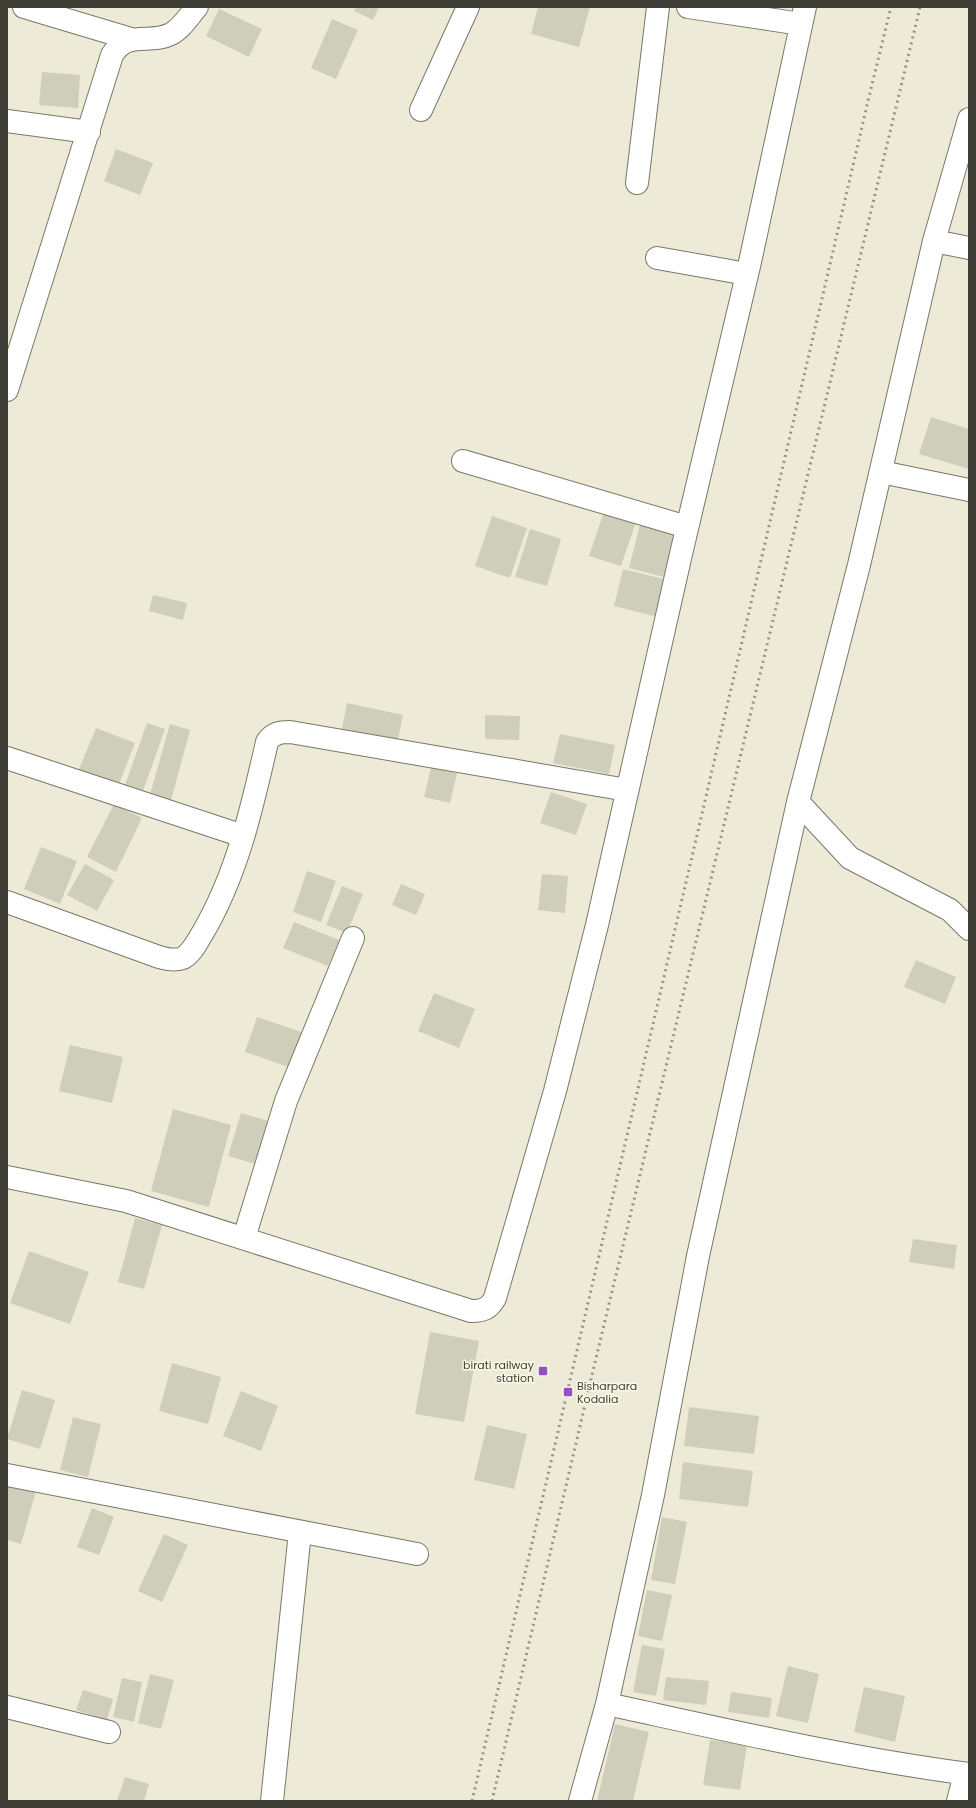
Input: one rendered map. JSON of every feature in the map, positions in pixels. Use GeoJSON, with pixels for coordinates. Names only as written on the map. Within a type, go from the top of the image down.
{"type":"FeatureCollection","features":[{"type":"Feature","properties":{"kind":"street"},"geometry":{"type":"LineString","coordinates":[[24,7],[131,39],[164,37],[172,33],[197,7]]}},
{"type":"Feature","properties":{"kind":"street"},"geometry":{"type":"LineString","coordinates":[[421,110],[468,7]]}},
{"type":"Feature","properties":{"kind":"street"},"geometry":{"type":"LineString","coordinates":[[638,182],[658,7]]}},
{"type":"Feature","properties":{"kind":"street"},"geometry":{"type":"LineString","coordinates":[[7,1177],[126,1201],[471,1311],[482,1311],[490,1306],[495,1298],[554,1091],[597,925],[687,527],[747,274],[803,16],[688,7]]}},
{"type":"Feature","properties":{"kind":"street"},"geometry":{"type":"LineString","coordinates":[[7,390],[112,55],[117,48],[131,39]]}},
{"type":"Feature","properties":{"kind":"street"},"geometry":{"type":"LineString","coordinates":[[580,1801],[607,1704],[652,1495],[698,1256],[798,802],[859,565],[934,241],[969,119]]}},
{"type":"Feature","properties":{"kind":"street"},"geometry":{"type":"LineString","coordinates":[[7,121],[89,132]]}},
{"type":"Feature","properties":{"kind":"street"},"geometry":{"type":"LineString","coordinates":[[934,241],[969,248]]}},
{"type":"Feature","properties":{"kind":"street"},"geometry":{"type":"LineString","coordinates":[[657,258],[747,274]]}},
{"type":"Feature","properties":{"kind":"street"},"geometry":{"type":"LineString","coordinates":[[463,461],[687,527]]}},
{"type":"Feature","properties":{"kind":"street"},"geometry":{"type":"LineString","coordinates":[[881,472],[969,490]]}},
{"type":"Feature","properties":{"kind":"street"},"geometry":{"type":"LineString","coordinates":[[7,902],[159,957],[175,959],[183,958],[191,952],[218,907],[253,805],[267,742],[272,735],[280,732],[290,732],[627,790]]}},
{"type":"Feature","properties":{"kind":"street"},"geometry":{"type":"LineString","coordinates":[[7,758],[243,836]]}},
{"type":"Feature","properties":{"kind":"street"},"geometry":{"type":"LineString","coordinates":[[798,802],[850,858],[950,910],[969,929]]}},
{"type":"Feature","properties":{"kind":"street"},"geometry":{"type":"LineString","coordinates":[[244,1238],[286,1101],[353,938]]}},
{"type":"Feature","properties":{"kind":"street"},"geometry":{"type":"LineString","coordinates":[[7,1475],[417,1554]]}},
{"type":"Feature","properties":{"kind":"street"},"geometry":{"type":"LineString","coordinates":[[272,1801],[300,1532]]}},
{"type":"Feature","properties":{"kind":"street"},"geometry":{"type":"LineString","coordinates":[[607,1704],[713,1728],[897,1764],[967,1774],[958,1801]]}},
{"type":"Feature","properties":{"kind":"street"},"geometry":{"type":"LineString","coordinates":[[7,1706],[109,1732]]}},
{"type":"Feature","properties":{"kind":"building"},"geometry":{"type":"Polygon","coordinates":[[[356,7],[379,7],[373,20],[354,11],[356,7]]]}},
{"type":"Feature","properties":{"kind":"building"},"geometry":{"type":"Polygon","coordinates":[[[538,7],[590,7],[579,47],[531,34],[538,7]]]}},
{"type":"Feature","properties":{"kind":"building"},"geometry":{"type":"Polygon","coordinates":[[[219,9],[262,29],[249,57],[206,36],[219,9]]]}},
{"type":"Feature","properties":{"kind":"building"},"geometry":{"type":"Polygon","coordinates":[[[332,19],[358,30],[336,79],[311,68],[332,19]]]}},
{"type":"Feature","properties":{"kind":"building"},"geometry":{"type":"Polygon","coordinates":[[[42,72],[80,75],[78,108],[39,105],[42,72]]]}},
{"type":"Feature","properties":{"kind":"building"},"geometry":{"type":"Polygon","coordinates":[[[116,149],[153,163],[140,195],[104,181],[116,149]]]}},
{"type":"Feature","properties":{"kind":"building"},"geometry":{"type":"Polygon","coordinates":[[[931,417],[969,429],[969,469],[919,454],[931,417]]]}},
{"type":"Feature","properties":{"kind":"building"},"geometry":{"type":"Polygon","coordinates":[[[606,506],[638,516],[621,566],[589,556],[606,506]]]}},
{"type":"Feature","properties":{"kind":"building"},"geometry":{"type":"Polygon","coordinates":[[[492,516],[527,528],[510,578],[475,566],[492,516]]]}},
{"type":"Feature","properties":{"kind":"building"},"geometry":{"type":"Polygon","coordinates":[[[642,517],[681,527],[668,578],[629,568],[642,517]]]}},
{"type":"Feature","properties":{"kind":"building"},"geometry":{"type":"Polygon","coordinates":[[[530,529],[561,539],[547,586],[515,577],[530,529]]]}},
{"type":"Feature","properties":{"kind":"building"},"geometry":{"type":"Polygon","coordinates":[[[623,569],[671,581],[662,618],[614,606],[623,569]]]}},
{"type":"Feature","properties":{"kind":"building"},"geometry":{"type":"Polygon","coordinates":[[[153,595],[187,603],[183,620],[149,611],[153,595]]]}},
{"type":"Feature","properties":{"kind":"building"},"geometry":{"type":"Polygon","coordinates":[[[347,703],[403,715],[398,740],[342,729],[347,703]]]}},
{"type":"Feature","properties":{"kind":"building"},"geometry":{"type":"Polygon","coordinates":[[[485,715],[520,716],[519,740],[485,739],[485,715]]]}},
{"type":"Feature","properties":{"kind":"building"},"geometry":{"type":"Polygon","coordinates":[[[147,723],[165,729],[142,794],[124,788],[147,723]]]}},
{"type":"Feature","properties":{"kind":"building"},"geometry":{"type":"Polygon","coordinates":[[[170,724],[190,730],[170,804],[149,798],[170,724]]]}},
{"type":"Feature","properties":{"kind":"building"},"geometry":{"type":"Polygon","coordinates":[[[96,728],[135,743],[117,789],[77,774],[96,728]]]}},
{"type":"Feature","properties":{"kind":"building"},"geometry":{"type":"Polygon","coordinates":[[[560,734],[615,745],[609,774],[553,763],[560,734]]]}},
{"type":"Feature","properties":{"kind":"building"},"geometry":{"type":"Polygon","coordinates":[[[431,768],[457,773],[450,803],[424,797],[431,768]]]}},
{"type":"Feature","properties":{"kind":"building"},"geometry":{"type":"Polygon","coordinates":[[[551,792],[587,804],[576,835],[540,823],[551,792]]]}},
{"type":"Feature","properties":{"kind":"building"},"geometry":{"type":"Polygon","coordinates":[[[114,804],[142,818],[116,872],[87,857],[114,804]]]}},
{"type":"Feature","properties":{"kind":"building"},"geometry":{"type":"Polygon","coordinates":[[[41,847],[77,861],[60,904],[24,889],[41,847]]]}},
{"type":"Feature","properties":{"kind":"building"},"geometry":{"type":"Polygon","coordinates":[[[85,864],[114,880],[97,911],[67,895],[85,864]]]}},
{"type":"Feature","properties":{"kind":"building"},"geometry":{"type":"Polygon","coordinates":[[[307,871],[336,881],[321,922],[293,912],[307,871]]]}},
{"type":"Feature","properties":{"kind":"building"},"geometry":{"type":"Polygon","coordinates":[[[542,874],[568,876],[565,913],[538,910],[542,874]]]}},
{"type":"Feature","properties":{"kind":"building"},"geometry":{"type":"Polygon","coordinates":[[[401,884],[425,894],[416,915],[392,905],[401,884]]]}},
{"type":"Feature","properties":{"kind":"building"},"geometry":{"type":"Polygon","coordinates":[[[342,886],[363,894],[347,933],[326,925],[342,886]]]}},
{"type":"Feature","properties":{"kind":"building"},"geometry":{"type":"Polygon","coordinates":[[[294,922],[339,940],[328,966],[283,948],[294,922]]]}},
{"type":"Feature","properties":{"kind":"building"},"geometry":{"type":"Polygon","coordinates":[[[916,960],[956,977],[945,1004],[904,987],[916,960]]]}},
{"type":"Feature","properties":{"kind":"building"},"geometry":{"type":"Polygon","coordinates":[[[434,993],[475,1009],[459,1048],[418,1031],[434,993]]]}},
{"type":"Feature","properties":{"kind":"building"},"geometry":{"type":"Polygon","coordinates":[[[257,1017],[307,1034],[294,1069],[245,1052],[257,1017]]]}},
{"type":"Feature","properties":{"kind":"building"},"geometry":{"type":"Polygon","coordinates":[[[70,1045],[123,1057],[112,1103],[59,1091],[70,1045]]]}},
{"type":"Feature","properties":{"kind":"building"},"geometry":{"type":"Polygon","coordinates":[[[173,1109],[231,1125],[209,1207],[151,1191],[173,1109]]]}},
{"type":"Feature","properties":{"kind":"building"},"geometry":{"type":"Polygon","coordinates":[[[241,1113],[275,1123],[262,1166],[228,1156],[241,1113]]]}},
{"type":"Feature","properties":{"kind":"building"},"geometry":{"type":"Polygon","coordinates":[[[135,1218],[162,1225],[144,1289],[118,1282],[135,1218]]]}},
{"type":"Feature","properties":{"kind":"building"},"geometry":{"type":"Polygon","coordinates":[[[913,1239],[957,1245],[954,1269],[909,1262],[913,1239]]]}},
{"type":"Feature","properties":{"kind":"building"},"geometry":{"type":"Polygon","coordinates":[[[29,1251],[89,1272],[70,1324],[10,1303],[29,1251]]]}},
{"type":"Feature","properties":{"kind":"building"},"geometry":{"type":"Polygon","coordinates":[[[430,1332],[479,1341],[464,1422],[415,1414],[430,1332]]]}},
{"type":"Feature","properties":{"kind":"building"},"geometry":{"type":"Polygon","coordinates":[[[172,1363],[221,1377],[208,1424],[159,1411],[172,1363]]]}},
{"type":"Feature","properties":{"kind":"building"},"geometry":{"type":"Polygon","coordinates":[[[22,1390],[55,1400],[40,1449],[7,1439],[22,1390]]]}},
{"type":"Feature","properties":{"kind":"building"},"geometry":{"type":"Polygon","coordinates":[[[241,1391],[278,1406],[261,1451],[223,1436],[241,1391]]]}},
{"type":"Feature","properties":{"kind":"building"},"geometry":{"type":"Polygon","coordinates":[[[689,1407],[759,1416],[754,1454],[684,1446],[689,1407]]]}},
{"type":"Feature","properties":{"kind":"building"},"geometry":{"type":"Polygon","coordinates":[[[73,1417],[101,1424],[88,1477],[60,1470],[73,1417]]]}},
{"type":"Feature","properties":{"kind":"building"},"geometry":{"type":"Polygon","coordinates":[[[487,1425],[527,1434],[514,1489],[474,1480],[487,1425]]]}},
{"type":"Feature","properties":{"kind":"building"},"geometry":{"type":"Polygon","coordinates":[[[683,1462],[753,1471],[748,1507],[679,1499],[683,1462]]]}},
{"type":"Feature","properties":{"kind":"building"},"geometry":{"type":"Polygon","coordinates":[[[7,1483],[36,1491],[21,1544],[7,1540],[7,1483]]]}},
{"type":"Feature","properties":{"kind":"building"},"geometry":{"type":"Polygon","coordinates":[[[92,1508],[114,1517],[99,1555],[77,1547],[92,1508]]]}},
{"type":"Feature","properties":{"kind":"building"},"geometry":{"type":"Polygon","coordinates":[[[662,1517],[687,1522],[675,1584],[651,1580],[662,1517]]]}},
{"type":"Feature","properties":{"kind":"building"},"geometry":{"type":"Polygon","coordinates":[[[164,1534],[188,1545],[162,1602],[138,1591],[164,1534]]]}},
{"type":"Feature","properties":{"kind":"building"},"geometry":{"type":"Polygon","coordinates":[[[647,1590],[672,1595],[662,1641],[638,1636],[647,1590]]]}},
{"type":"Feature","properties":{"kind":"building"},"geometry":{"type":"Polygon","coordinates":[[[642,1645],[665,1649],[656,1696],[633,1692],[642,1645]]]}},
{"type":"Feature","properties":{"kind":"building"},"geometry":{"type":"Polygon","coordinates":[[[788,1666],[819,1674],[808,1723],[776,1716],[788,1666]]]}},
{"type":"Feature","properties":{"kind":"building"},"geometry":{"type":"Polygon","coordinates":[[[150,1674],[174,1680],[161,1729],[138,1723],[150,1674]]]}},
{"type":"Feature","properties":{"kind":"building"},"geometry":{"type":"Polygon","coordinates":[[[666,1677],[709,1681],[706,1705],[663,1700],[666,1677]]]}},
{"type":"Feature","properties":{"kind":"building"},"geometry":{"type":"Polygon","coordinates":[[[122,1678],[142,1682],[134,1722],[113,1717],[122,1678]]]}},
{"type":"Feature","properties":{"kind":"building"},"geometry":{"type":"Polygon","coordinates":[[[864,1687],[905,1696],[895,1742],[854,1732],[864,1687]]]}},
{"type":"Feature","properties":{"kind":"building"},"geometry":{"type":"Polygon","coordinates":[[[83,1690],[113,1699],[107,1720],[76,1710],[83,1690]]]}},
{"type":"Feature","properties":{"kind":"building"},"geometry":{"type":"Polygon","coordinates":[[[731,1692],[772,1698],[769,1718],[728,1712],[731,1692]]]}},
{"type":"Feature","properties":{"kind":"building"},"geometry":{"type":"Polygon","coordinates":[[[615,1724],[649,1732],[633,1801],[597,1801],[615,1724]]]}},
{"type":"Feature","properties":{"kind":"building"},"geometry":{"type":"Polygon","coordinates":[[[710,1740],[747,1745],[740,1790],[703,1785],[710,1740]]]}},
{"type":"Feature","properties":{"kind":"building"},"geometry":{"type":"Polygon","coordinates":[[[125,1777],[149,1784],[144,1801],[117,1801],[125,1777]]]}},
{"type":"Feature","properties":{"kind":"railway"},"geometry":{"type":"LineString","coordinates":[[472,1801],[891,7]]}},
{"type":"Feature","properties":{"kind":"railway"},"geometry":{"type":"LineString","coordinates":[[492,1801],[592,1375],[920,7]]}},
{"type":"Feature","properties":{"kind":"place","name":"birati railway station"},"geometry":{"type":"Point","coordinates":[543,1371]}},
{"type":"Feature","properties":{"kind":"place","name":"Bisharpara Kodalia"},"geometry":{"type":"Point","coordinates":[568,1392]}}]}
